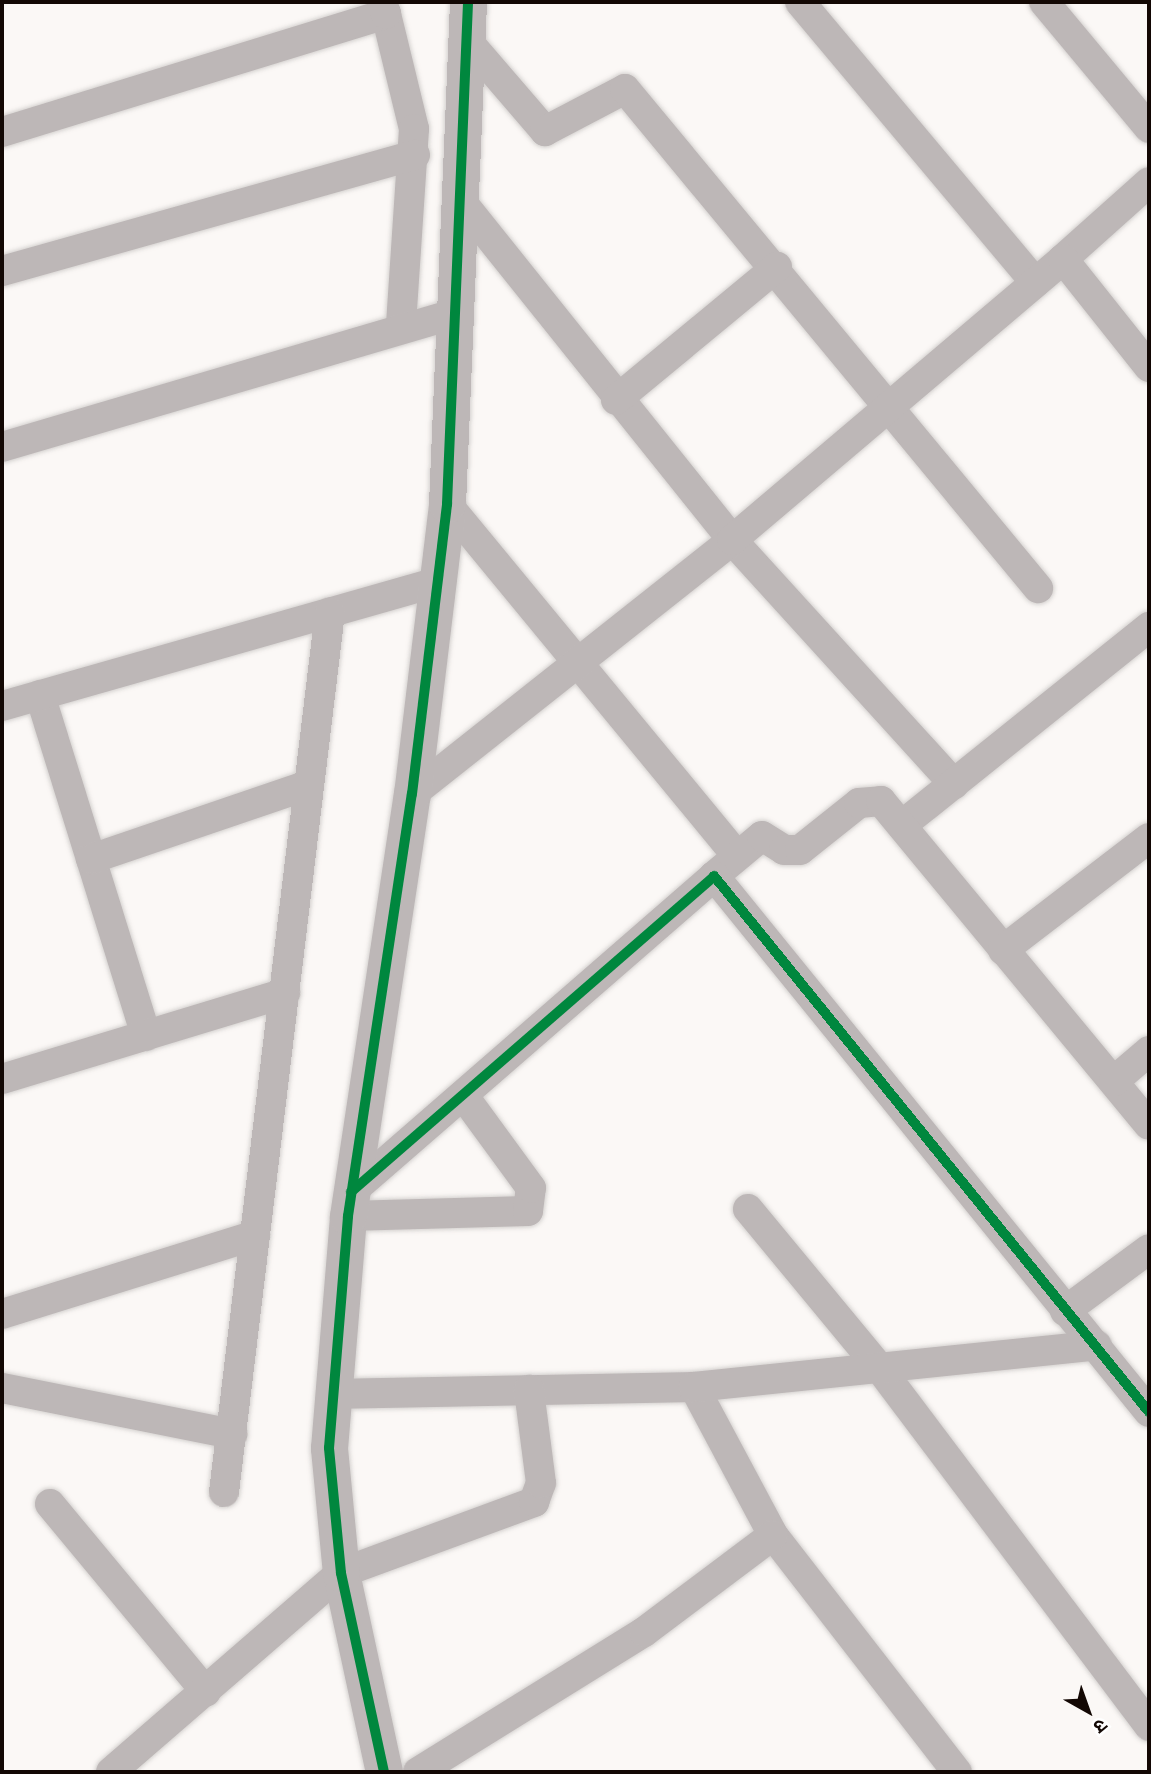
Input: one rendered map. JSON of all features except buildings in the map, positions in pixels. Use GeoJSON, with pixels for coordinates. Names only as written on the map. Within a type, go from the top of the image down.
{"type":"FeatureCollection","features":[{"type":"Feature","properties":{"kind":"street"},"geometry":{"type":"LineString","coordinates":[[384,1772],[341,1573],[329,1448],[349,1204],[412,794],[433,583],[447,504],[468,2]]}},
{"type":"Feature","properties":{"kind":"street"},"geometry":{"type":"LineString","coordinates":[[800,2],[1035,282]]}},
{"type":"Feature","properties":{"kind":"street"},"geometry":{"type":"LineString","coordinates":[[1044,2],[1149,128]]}},
{"type":"Feature","properties":{"kind":"street"},"geometry":{"type":"LineString","coordinates":[[2,132],[384,8],[410,100],[415,155],[401,325]]}},
{"type":"Feature","properties":{"kind":"street"},"geometry":{"type":"LineString","coordinates":[[465,38],[545,131],[625,89],[777,267],[1038,588]]}},
{"type":"Feature","properties":{"kind":"street"},"geometry":{"type":"LineString","coordinates":[[2,271],[415,155]]}},
{"type":"Feature","properties":{"kind":"street"},"geometry":{"type":"LineString","coordinates":[[412,794],[575,661],[732,540],[1063,259],[1149,182]]}},
{"type":"Feature","properties":{"kind":"street"},"geometry":{"type":"LineString","coordinates":[[460,200],[616,400],[732,540],[954,784]]}},
{"type":"Feature","properties":{"kind":"street"},"geometry":{"type":"LineString","coordinates":[[1063,259],[1149,367]]}},
{"type":"Feature","properties":{"kind":"street"},"geometry":{"type":"LineString","coordinates":[[616,400],[777,267]]}},
{"type":"Feature","properties":{"kind":"street"},"geometry":{"type":"LineString","coordinates":[[2,447],[401,325],[455,314]]}},
{"type":"Feature","properties":{"kind":"street"},"geometry":{"type":"LineString","coordinates":[[447,504],[737,856]]}},
{"type":"Feature","properties":{"kind":"street"},"geometry":{"type":"LineString","coordinates":[[2,705],[433,583]]}},
{"type":"Feature","properties":{"kind":"street"},"geometry":{"type":"LineString","coordinates":[[224,1492],[285,993],[306,786],[330,612]]}},
{"type":"Feature","properties":{"kind":"street"},"geometry":{"type":"LineString","coordinates":[[902,825],[1149,627]]}},
{"type":"Feature","properties":{"kind":"street"},"geometry":{"type":"LineString","coordinates":[[40,695],[146,1036]]}},
{"type":"Feature","properties":{"kind":"street"},"geometry":{"type":"LineString","coordinates":[[91,859],[306,786]]}},
{"type":"Feature","properties":{"kind":"street"},"geometry":{"type":"LineString","coordinates":[[349,1204],[463,1095],[762,836],[784,850],[800,850],[866,799],[881,801],[902,825],[1149,1125]]}},
{"type":"Feature","properties":{"kind":"street"},"geometry":{"type":"LineString","coordinates":[[1003,950],[1149,838]]}},
{"type":"Feature","properties":{"kind":"street"},"geometry":{"type":"LineString","coordinates":[[714,876],[1149,1412]]}},
{"type":"Feature","properties":{"kind":"street"},"geometry":{"type":"LineString","coordinates":[[2,1079],[285,993]]}},
{"type":"Feature","properties":{"kind":"street"},"geometry":{"type":"LineString","coordinates":[[1114,1081],[1149,1052]]}},
{"type":"Feature","properties":{"kind":"street"},"geometry":{"type":"LineString","coordinates":[[349,1204],[527,1211],[531,1188],[463,1095]]}},
{"type":"Feature","properties":{"kind":"street"},"geometry":{"type":"LineString","coordinates":[[748,1209],[881,1370],[1149,1726]]}},
{"type":"Feature","properties":{"kind":"street"},"geometry":{"type":"LineString","coordinates":[[2,1314],[256,1235]]}},
{"type":"Feature","properties":{"kind":"street"},"geometry":{"type":"LineString","coordinates":[[1065,1311],[1149,1249]]}},
{"type":"Feature","properties":{"kind":"street"},"geometry":{"type":"LineString","coordinates":[[332,1394],[694,1387],[881,1370],[1097,1345]]}},
{"type":"Feature","properties":{"kind":"street"},"geometry":{"type":"LineString","coordinates":[[694,1387],[773,1535],[957,1772]]}},
{"type":"Feature","properties":{"kind":"street"},"geometry":{"type":"LineString","coordinates":[[2,1388],[232,1434]]}},
{"type":"Feature","properties":{"kind":"street"},"geometry":{"type":"LineString","coordinates":[[111,1772],[341,1573],[534,1502],[541,1483],[529,1390]]}},
{"type":"Feature","properties":{"kind":"street"},"geometry":{"type":"LineString","coordinates":[[50,1504],[206,1692]]}},
{"type":"Feature","properties":{"kind":"street"},"geometry":{"type":"LineString","coordinates":[[418,1772],[644,1632],[773,1535]]}},
{"type":"Feature","properties":{"kind":"cycle path"},"geometry":{"type":"LineString","coordinates":[[384,1772],[341,1573],[329,1448],[348,1216],[412,794],[447,504],[468,2]]}},
{"type":"Feature","properties":{"kind":"cycle path"},"geometry":{"type":"LineString","coordinates":[[351,1192],[714,876],[1149,1412]]}}]}
